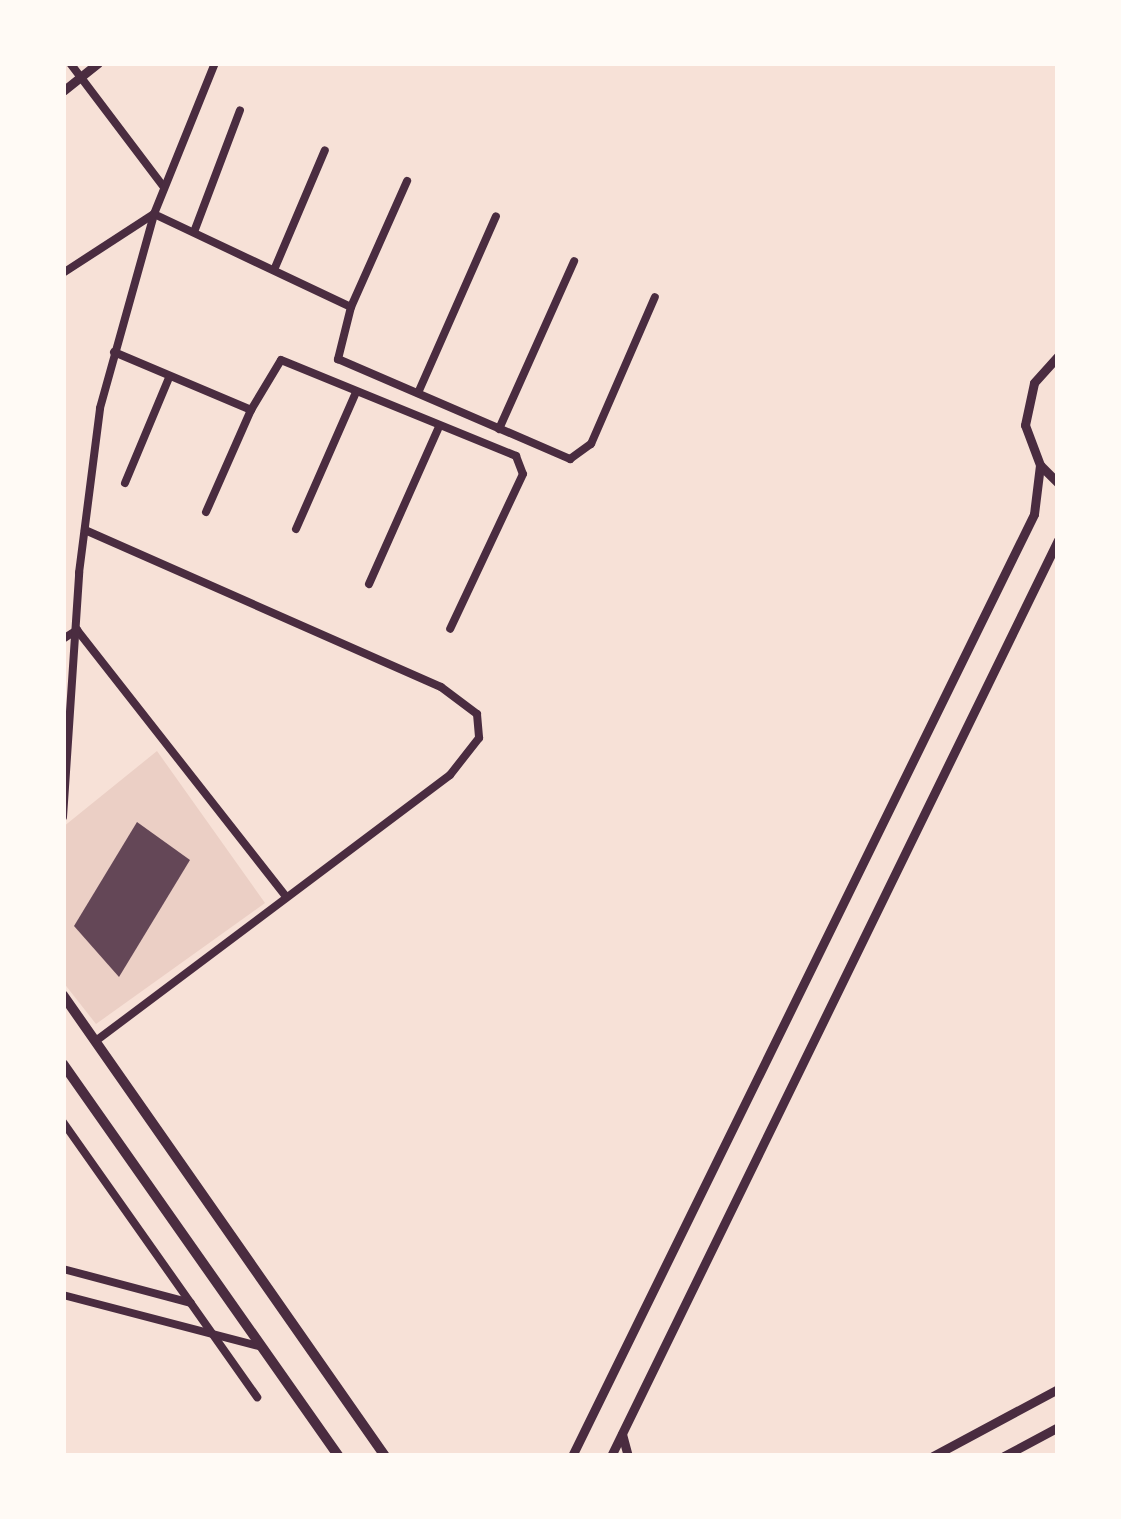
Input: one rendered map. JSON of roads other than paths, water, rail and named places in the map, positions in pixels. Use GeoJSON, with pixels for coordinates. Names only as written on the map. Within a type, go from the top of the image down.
{"type":"FeatureCollection","features":[{"type":"Feature","properties":{"kind":"main road"},"geometry":{"type":"LineString","coordinates":[[63,995],[385,1456]]}},
{"type":"Feature","properties":{"kind":"main road"},"geometry":{"type":"LineString","coordinates":[[63,1064],[338,1456]]}},
{"type":"Feature","properties":{"kind":"street"},"geometry":{"type":"LineString","coordinates":[[70,63],[164,188]]}},
{"type":"Feature","properties":{"kind":"street"},"geometry":{"type":"LineString","coordinates":[[63,91],[98,63]]}},
{"type":"Feature","properties":{"kind":"street"},"geometry":{"type":"LineString","coordinates":[[65,814],[85,530],[114,352],[154,214],[215,63]]}},
{"type":"Feature","properties":{"kind":"street"},"geometry":{"type":"LineString","coordinates":[[194,232],[240,110]]}},
{"type":"Feature","properties":{"kind":"street"},"geometry":{"type":"LineString","coordinates":[[274,270],[325,150]]}},
{"type":"Feature","properties":{"kind":"street"},"geometry":{"type":"LineString","coordinates":[[407,181],[351,307],[338,359],[569,459],[582,457],[655,297]]}},
{"type":"Feature","properties":{"kind":"street"},"geometry":{"type":"LineString","coordinates":[[154,214],[351,307]]}},
{"type":"Feature","properties":{"kind":"street"},"geometry":{"type":"LineString","coordinates":[[63,273],[154,214]]}},
{"type":"Feature","properties":{"kind":"street"},"geometry":{"type":"LineString","coordinates":[[418,393],[496,216]]}},
{"type":"Feature","properties":{"kind":"street"},"geometry":{"type":"LineString","coordinates":[[499,429],[574,261]]}},
{"type":"Feature","properties":{"kind":"street"},"geometry":{"type":"LineString","coordinates":[[114,352],[251,410]]}},
{"type":"Feature","properties":{"kind":"street"},"geometry":{"type":"LineString","coordinates":[[1058,356],[1027,404],[1025,425],[1040,465],[1058,483]]}},
{"type":"Feature","properties":{"kind":"street"},"geometry":{"type":"LineString","coordinates":[[206,512],[251,410],[281,360],[516,456],[524,474],[451,629]]}},
{"type":"Feature","properties":{"kind":"street"},"geometry":{"type":"LineString","coordinates":[[125,483],[169,378]]}},
{"type":"Feature","properties":{"kind":"street"},"geometry":{"type":"LineString","coordinates":[[296,529],[356,392]]}},
{"type":"Feature","properties":{"kind":"street"},"geometry":{"type":"LineString","coordinates":[[369,584],[439,427]]}},
{"type":"Feature","properties":{"kind":"street"},"geometry":{"type":"LineString","coordinates":[[572,1456],[1034,514],[1040,465]]}},
{"type":"Feature","properties":{"kind":"street"},"geometry":{"type":"LineString","coordinates":[[85,530],[230,588],[442,687],[477,713],[479,738],[468,759],[97,1040]]}},
{"type":"Feature","properties":{"kind":"street"},"geometry":{"type":"LineString","coordinates":[[611,1456],[1058,540]]}},
{"type":"Feature","properties":{"kind":"street"},"geometry":{"type":"LineString","coordinates":[[63,639],[77,630]]}},
{"type":"Feature","properties":{"kind":"street"},"geometry":{"type":"LineString","coordinates":[[77,630],[286,898]]}},
{"type":"Feature","properties":{"kind":"street"},"geometry":{"type":"LineString","coordinates":[[63,1122],[257,1397]]}},
{"type":"Feature","properties":{"kind":"street"},"geometry":{"type":"LineString","coordinates":[[63,1269],[193,1303]]}},
{"type":"Feature","properties":{"kind":"street"},"geometry":{"type":"LineString","coordinates":[[63,1295],[260,1346]]}},
{"type":"Feature","properties":{"kind":"street"},"geometry":{"type":"LineString","coordinates":[[933,1456],[1058,1389]]}},
{"type":"Feature","properties":{"kind":"street"},"geometry":{"type":"LineString","coordinates":[[1004,1456],[1058,1427]]}},
{"type":"Feature","properties":{"kind":"street"},"geometry":{"type":"LineString","coordinates":[[622,1434],[628,1456]]}}]}
